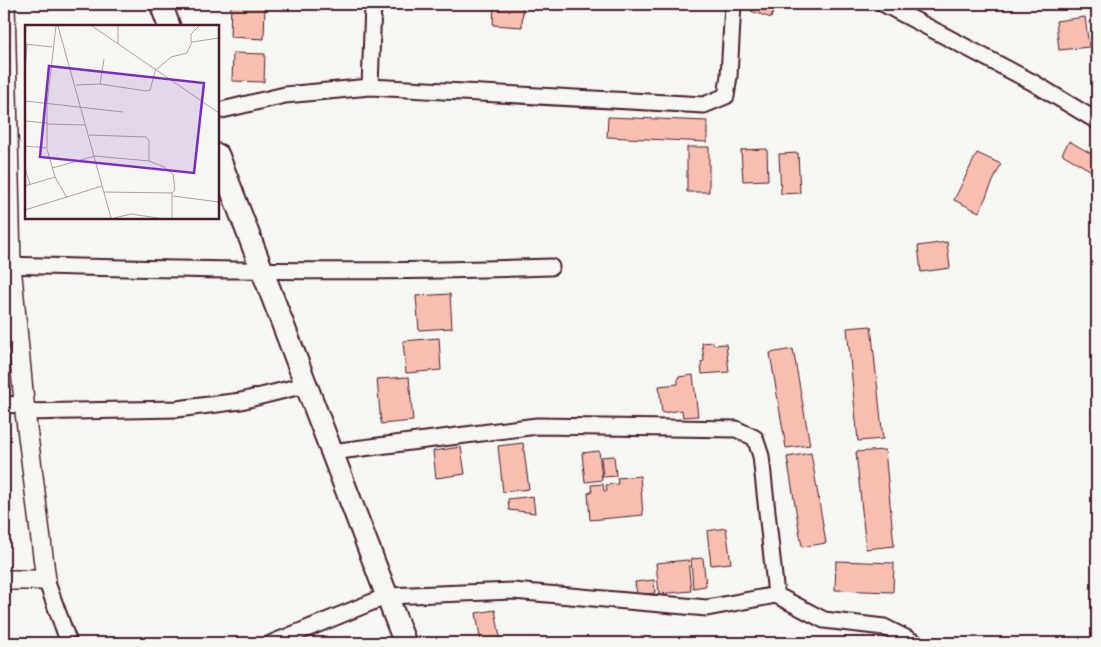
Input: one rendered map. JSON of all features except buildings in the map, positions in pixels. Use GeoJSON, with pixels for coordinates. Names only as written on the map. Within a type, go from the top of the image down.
{"type":"FeatureCollection","features":[{"type":"Feature","properties":{"kind":"main road"},"geometry":{"type":"LineString","coordinates":[[160,4],[169,25]]}},
{"type":"Feature","properties":{"kind":"main road"},"geometry":{"type":"LineString","coordinates":[[219,158],[405,643]]}},
{"type":"Feature","properties":{"kind":"street"},"geometry":{"type":"LineString","coordinates":[[6,4],[7,265],[46,580],[69,643]]}},
{"type":"Feature","properties":{"kind":"street"},"geometry":{"type":"LineString","coordinates":[[370,87],[373,4]]}},
{"type":"Feature","properties":{"kind":"street"},"geometry":{"type":"LineString","coordinates":[[219,111],[285,95],[370,87],[704,105],[726,96],[733,4]]}},
{"type":"Feature","properties":{"kind":"street"},"geometry":{"type":"LineString","coordinates":[[884,4],[1032,82],[1097,121]]}},
{"type":"Feature","properties":{"kind":"street"},"geometry":{"type":"LineString","coordinates":[[7,265],[261,271],[467,271],[551,267]]}},
{"type":"Feature","properties":{"kind":"street"},"geometry":{"type":"LineString","coordinates":[[4,405],[24,408],[178,409],[241,401],[305,385]]}},
{"type":"Feature","properties":{"kind":"street"},"geometry":{"type":"LineString","coordinates":[[331,452],[537,426],[736,429],[754,438],[761,456],[776,595]]}},
{"type":"Feature","properties":{"kind":"street"},"geometry":{"type":"LineString","coordinates":[[4,580],[46,580]]}},
{"type":"Feature","properties":{"kind":"street"},"geometry":{"type":"LineString","coordinates":[[272,643],[387,596],[513,591],[706,608],[776,595],[824,620],[884,626],[916,643]]}}]}
